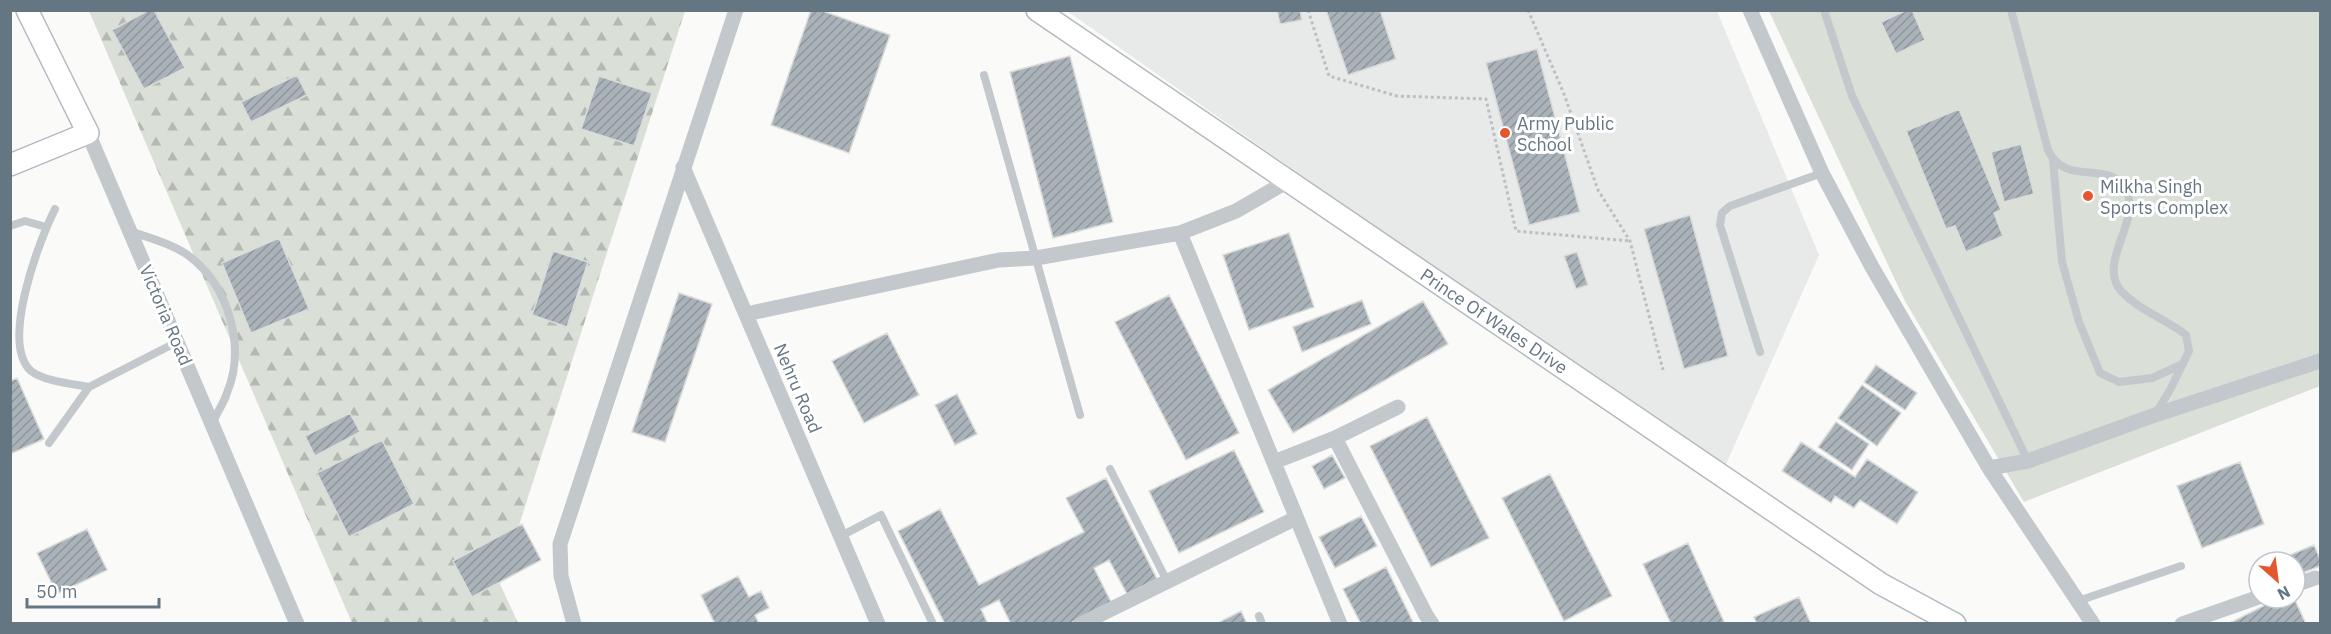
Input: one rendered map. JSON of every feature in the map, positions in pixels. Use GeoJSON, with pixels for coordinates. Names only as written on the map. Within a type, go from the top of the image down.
{"type":"FeatureCollection","features":[{"type":"Feature","properties":{"kind":"main road","name":"Victoria Road"},"geometry":{"type":"LineString","coordinates":[[27,10],[88,133]]}},
{"type":"Feature","properties":{"kind":"main road","name":"Prince Of Wales Drive"},"geometry":{"type":"LineString","coordinates":[[1037,10],[1881,584],[1955,624]]}},
{"type":"Feature","properties":{"kind":"main road"},"geometry":{"type":"LineString","coordinates":[[10,165],[88,133]]}},
{"type":"Feature","properties":{"kind":"street"},"geometry":{"type":"LineString","coordinates":[[574,624],[561,576],[560,544],[736,10]]}},
{"type":"Feature","properties":{"kind":"street"},"geometry":{"type":"LineString","coordinates":[[1750,10],[1822,173],[1872,267],[1989,468],[2093,624]]}},
{"type":"Feature","properties":{"kind":"street","name":"Victoria Road"},"geometry":{"type":"LineString","coordinates":[[88,133],[297,624]]}},
{"type":"Feature","properties":{"kind":"street","name":"Nehru Road"},"geometry":{"type":"LineString","coordinates":[[683,167],[878,624]]}},
{"type":"Feature","properties":{"kind":"street"},"geometry":{"type":"LineString","coordinates":[[746,314],[999,260],[1036,258],[1180,233],[1236,210],[1288,181]]}},
{"type":"Feature","properties":{"kind":"street"},"geometry":{"type":"LineString","coordinates":[[1180,233],[1340,624]]}},
{"type":"Feature","properties":{"kind":"street"},"geometry":{"type":"LineString","coordinates":[[1989,468],[2028,461],[2155,414],[2320,361]]}},
{"type":"Feature","properties":{"kind":"street"},"geometry":{"type":"LineString","coordinates":[[1274,462],[1335,438],[1398,407]]}},
{"type":"Feature","properties":{"kind":"street"},"geometry":{"type":"LineString","coordinates":[[1335,438],[1432,624]]}},
{"type":"Feature","properties":{"kind":"street"},"geometry":{"type":"LineString","coordinates":[[1081,624],[1296,518]]}},
{"type":"Feature","properties":{"kind":"street"},"geometry":{"type":"LineString","coordinates":[[2307,581],[2315,578]]}},
{"type":"Feature","properties":{"kind":"street"},"geometry":{"type":"LineString","coordinates":[[2182,624],[2247,601]]}},
{"type":"Feature","properties":{"kind":"lane"},"geometry":{"type":"LineString","coordinates":[[1824,10],[1852,96],[2028,461]]}},
{"type":"Feature","properties":{"kind":"lane"},"geometry":{"type":"LineString","coordinates":[[2011,10],[2048,150],[2053,160],[2062,262],[2079,322],[2100,373],[2119,382],[2152,378],[2183,364]]}},
{"type":"Feature","properties":{"kind":"lane"},"geometry":{"type":"LineString","coordinates":[[984,75],[1080,416]]}},
{"type":"Feature","properties":{"kind":"lane"},"geometry":{"type":"LineString","coordinates":[[2053,160],[2068,171],[2101,173],[2117,179],[2127,192],[2129,209],[2113,269],[2114,281],[2122,292],[2146,310],[2173,324],[2186,335],[2189,351],[2155,414]]}},
{"type":"Feature","properties":{"kind":"lane"},"geometry":{"type":"LineString","coordinates":[[1760,352],[1720,225],[1722,213],[1730,206],[1822,173]]}},
{"type":"Feature","properties":{"kind":"lane"},"geometry":{"type":"LineString","coordinates":[[55,208],[46,227],[21,305],[19,340],[22,360],[32,372],[89,387]]}},
{"type":"Feature","properties":{"kind":"lane"},"geometry":{"type":"LineString","coordinates":[[10,226],[25,221],[46,227]]}},
{"type":"Feature","properties":{"kind":"lane"},"geometry":{"type":"LineString","coordinates":[[130,231],[188,255],[205,270],[232,317],[233,371],[228,393],[212,423]]}},
{"type":"Feature","properties":{"kind":"lane"},"geometry":{"type":"LineString","coordinates":[[49,443],[89,387],[177,342]]}},
{"type":"Feature","properties":{"kind":"lane"},"geometry":{"type":"LineString","coordinates":[[1110,468],[1167,581]]}},
{"type":"Feature","properties":{"kind":"lane"},"geometry":{"type":"LineString","coordinates":[[841,536],[881,515],[933,624]]}},
{"type":"Feature","properties":{"kind":"lane"},"geometry":{"type":"LineString","coordinates":[[2078,601],[2181,566]]}},
{"type":"Feature","properties":{"kind":"path"},"geometry":{"type":"LineString","coordinates":[[1308,10],[1329,76],[1397,96],[1486,99],[1516,231],[1630,241]]}},
{"type":"Feature","properties":{"kind":"path"},"geometry":{"type":"LineString","coordinates":[[1528,10],[1564,94],[1598,190],[1630,241],[1663,370]]}},
{"type":"Feature","properties":{"kind":"shaded area","name":"Army Public School"},"geometry":{"type":"Polygon","coordinates":[[[1067,11],[1717,11],[1819,255],[1723,471],[1067,11]]]}},
{"type":"Feature","properties":{"kind":"green space"},"geometry":{"type":"Polygon","coordinates":[[[89,11],[685,11],[500,584],[518,623],[352,623],[89,11]]]}},
{"type":"Feature","properties":{"kind":"green space","name":"Milkha Singh Sports Complex"},"geometry":{"type":"Polygon","coordinates":[[[1769,11],[2320,11],[2320,386],[2024,502],[1905,301],[1769,11]]]}},
{"type":"Feature","properties":{"kind":"building"},"geometry":{"type":"Polygon","coordinates":[[[149,10],[154,10],[185,68],[144,89],[112,30],[149,10]]]}},
{"type":"Feature","properties":{"kind":"building"},"geometry":{"type":"Polygon","coordinates":[[[811,10],[820,10],[890,35],[849,153],[771,125],[811,10]]]}},
{"type":"Feature","properties":{"kind":"building"},"geometry":{"type":"Polygon","coordinates":[[[1277,10],[1300,10],[1302,20],[1280,24],[1277,10]]]}},
{"type":"Feature","properties":{"kind":"building"},"geometry":{"type":"Polygon","coordinates":[[[1326,10],[1380,10],[1396,59],[1348,75],[1326,10]]]}},
{"type":"Feature","properties":{"kind":"building"},"geometry":{"type":"Polygon","coordinates":[[[1907,10],[1912,10],[1925,40],[1896,54],[1881,22],[1907,10]]]}},
{"type":"Feature","properties":{"kind":"building"},"geometry":{"type":"Polygon","coordinates":[[[1537,49],[1580,212],[1529,225],[1486,63],[1537,49]]]}},
{"type":"Feature","properties":{"kind":"building"},"geometry":{"type":"Polygon","coordinates":[[[1070,56],[1113,222],[1053,238],[1010,72],[1070,56]]]}},
{"type":"Feature","properties":{"kind":"building"},"geometry":{"type":"Polygon","coordinates":[[[297,75],[307,95],[251,122],[241,102],[297,75]]]}},
{"type":"Feature","properties":{"kind":"building"},"geometry":{"type":"Polygon","coordinates":[[[599,76],[652,93],[634,146],[581,129],[599,76]]]}},
{"type":"Feature","properties":{"kind":"building"},"geometry":{"type":"Polygon","coordinates":[[[1959,109],[2001,210],[1994,213],[2003,236],[1966,252],[1955,226],[1946,229],[1906,131],[1959,109]]]}},
{"type":"Feature","properties":{"kind":"building"},"geometry":{"type":"Polygon","coordinates":[[[2021,144],[2034,194],[2004,202],[1991,152],[2021,144]]]}},
{"type":"Feature","properties":{"kind":"building"},"geometry":{"type":"Polygon","coordinates":[[[1690,215],[1728,356],[1684,369],[1644,229],[1690,215]]]}},
{"type":"Feature","properties":{"kind":"building"},"geometry":{"type":"Polygon","coordinates":[[[1289,233],[1314,307],[1249,330],[1223,255],[1289,233]]]}},
{"type":"Feature","properties":{"kind":"building"},"geometry":{"type":"Polygon","coordinates":[[[279,238],[309,309],[251,333],[222,263],[279,238]]]}},
{"type":"Feature","properties":{"kind":"building"},"geometry":{"type":"Polygon","coordinates":[[[553,251],[588,262],[567,327],[532,315],[553,251]]]}},
{"type":"Feature","properties":{"kind":"building"},"geometry":{"type":"Polygon","coordinates":[[[1577,252],[1588,285],[1576,289],[1564,256],[1577,252]]]}},
{"type":"Feature","properties":{"kind":"building"},"geometry":{"type":"Polygon","coordinates":[[[679,293],[712,304],[665,442],[632,432],[679,293]]]}},
{"type":"Feature","properties":{"kind":"building"},"geometry":{"type":"Polygon","coordinates":[[[1169,295],[1239,433],[1186,460],[1115,322],[1169,295]]]}},
{"type":"Feature","properties":{"kind":"building"},"geometry":{"type":"Polygon","coordinates":[[[1362,300],[1371,324],[1302,352],[1293,327],[1362,300]]]}},
{"type":"Feature","properties":{"kind":"building"},"geometry":{"type":"Polygon","coordinates":[[[1423,301],[1448,344],[1293,433],[1268,390],[1423,301]]]}},
{"type":"Feature","properties":{"kind":"building"},"geometry":{"type":"Polygon","coordinates":[[[887,333],[919,395],[864,423],[832,361],[887,333]]]}},
{"type":"Feature","properties":{"kind":"building"},"geometry":{"type":"Polygon","coordinates":[[[1876,365],[1917,393],[1905,410],[1864,382],[1876,365]]]}},
{"type":"Feature","properties":{"kind":"building"},"geometry":{"type":"Polygon","coordinates":[[[17,378],[44,439],[10,454],[10,381],[17,378]]]}},
{"type":"Feature","properties":{"kind":"building"},"geometry":{"type":"Polygon","coordinates":[[[1862,385],[1901,413],[1877,446],[1838,418],[1862,385]]]}},
{"type":"Feature","properties":{"kind":"building"},"geometry":{"type":"Polygon","coordinates":[[[957,394],[977,434],[955,445],[935,405],[957,394]]]}},
{"type":"Feature","properties":{"kind":"building"},"geometry":{"type":"Polygon","coordinates":[[[350,413],[360,432],[315,456],[305,436],[350,413]]]}},
{"type":"Feature","properties":{"kind":"building"},"geometry":{"type":"Polygon","coordinates":[[[1427,417],[1489,538],[1431,567],[1370,446],[1427,417]]]}},
{"type":"Feature","properties":{"kind":"building"},"geometry":{"type":"Polygon","coordinates":[[[1836,422],[1869,444],[1852,470],[1818,447],[1836,422]]]}},
{"type":"Feature","properties":{"kind":"building"},"geometry":{"type":"Polygon","coordinates":[[[382,440],[414,504],[349,537],[317,473],[382,440]]]}},
{"type":"Feature","properties":{"kind":"building"},"geometry":{"type":"Polygon","coordinates":[[[1801,442],[1855,477],[1867,459],[1918,492],[1897,524],[1860,500],[1854,508],[1835,496],[1831,503],[1782,471],[1801,442]]]}},
{"type":"Feature","properties":{"kind":"building"},"geometry":{"type":"Polygon","coordinates":[[[1234,450],[1264,512],[1179,553],[1149,491],[1234,450]]]}},
{"type":"Feature","properties":{"kind":"building"},"geometry":{"type":"Polygon","coordinates":[[[1332,455],[1345,478],[1324,489],[1312,466],[1332,455]]]}},
{"type":"Feature","properties":{"kind":"building"},"geometry":{"type":"Polygon","coordinates":[[[2240,462],[2264,524],[2202,548],[2177,486],[2240,462]]]}},
{"type":"Feature","properties":{"kind":"building"},"geometry":{"type":"Polygon","coordinates":[[[1550,474],[1612,596],[1564,621],[1502,498],[1550,474]]]}},
{"type":"Feature","properties":{"kind":"building"},"geometry":{"type":"Polygon","coordinates":[[[1106,478],[1157,579],[1127,594],[1109,560],[1094,568],[1111,602],[1069,624],[1011,624],[999,600],[981,609],[988,624],[945,624],[898,531],[940,509],[979,585],[1084,532],[1066,498],[1106,478]]]}},
{"type":"Feature","properties":{"kind":"building"},"geometry":{"type":"Polygon","coordinates":[[[1361,516],[1377,546],[1335,568],[1319,537],[1361,516]]]}},
{"type":"Feature","properties":{"kind":"building"},"geometry":{"type":"Polygon","coordinates":[[[522,524],[541,560],[472,597],[453,561],[522,524]]]}},
{"type":"Feature","properties":{"kind":"building"},"geometry":{"type":"Polygon","coordinates":[[[87,529],[107,570],[57,594],[37,553],[87,529]]]}},
{"type":"Feature","properties":{"kind":"building"},"geometry":{"type":"Polygon","coordinates":[[[1688,543],[1725,624],[1671,624],[1643,564],[1688,543]]]}},
{"type":"Feature","properties":{"kind":"building"},"geometry":{"type":"Polygon","coordinates":[[[2314,545],[2320,559],[2320,566],[2307,571],[2307,550],[2302,550],[2314,545]]]}},
{"type":"Feature","properties":{"kind":"building"},"geometry":{"type":"Polygon","coordinates":[[[1386,567],[1414,624],[1361,624],[1343,589],[1386,567]]]}},
{"type":"Feature","properties":{"kind":"building"},"geometry":{"type":"Polygon","coordinates":[[[738,576],[749,597],[761,591],[769,608],[755,615],[759,624],[715,624],[701,595],[738,576]]]}},
{"type":"Feature","properties":{"kind":"building"},"geometry":{"type":"Polygon","coordinates":[[[1799,597],[1811,624],[1757,624],[1754,617],[1799,597]]]}},
{"type":"Feature","properties":{"kind":"building"},"geometry":{"type":"Polygon","coordinates":[[[2255,610],[2300,610],[2306,624],[2228,624],[2255,610]]]}},
{"type":"Feature","properties":{"kind":"building"},"geometry":{"type":"Polygon","coordinates":[[[1241,611],[1247,624],[1216,624],[1241,611]]]}},
{"type":"Feature","properties":{"kind":"place","name":"Army Public School"},"geometry":{"type":"Point","coordinates":[1505,133]}},
{"type":"Feature","properties":{"kind":"place","name":"Milkha Singh Sports Complex"},"geometry":{"type":"Point","coordinates":[2088,196]}}]}
